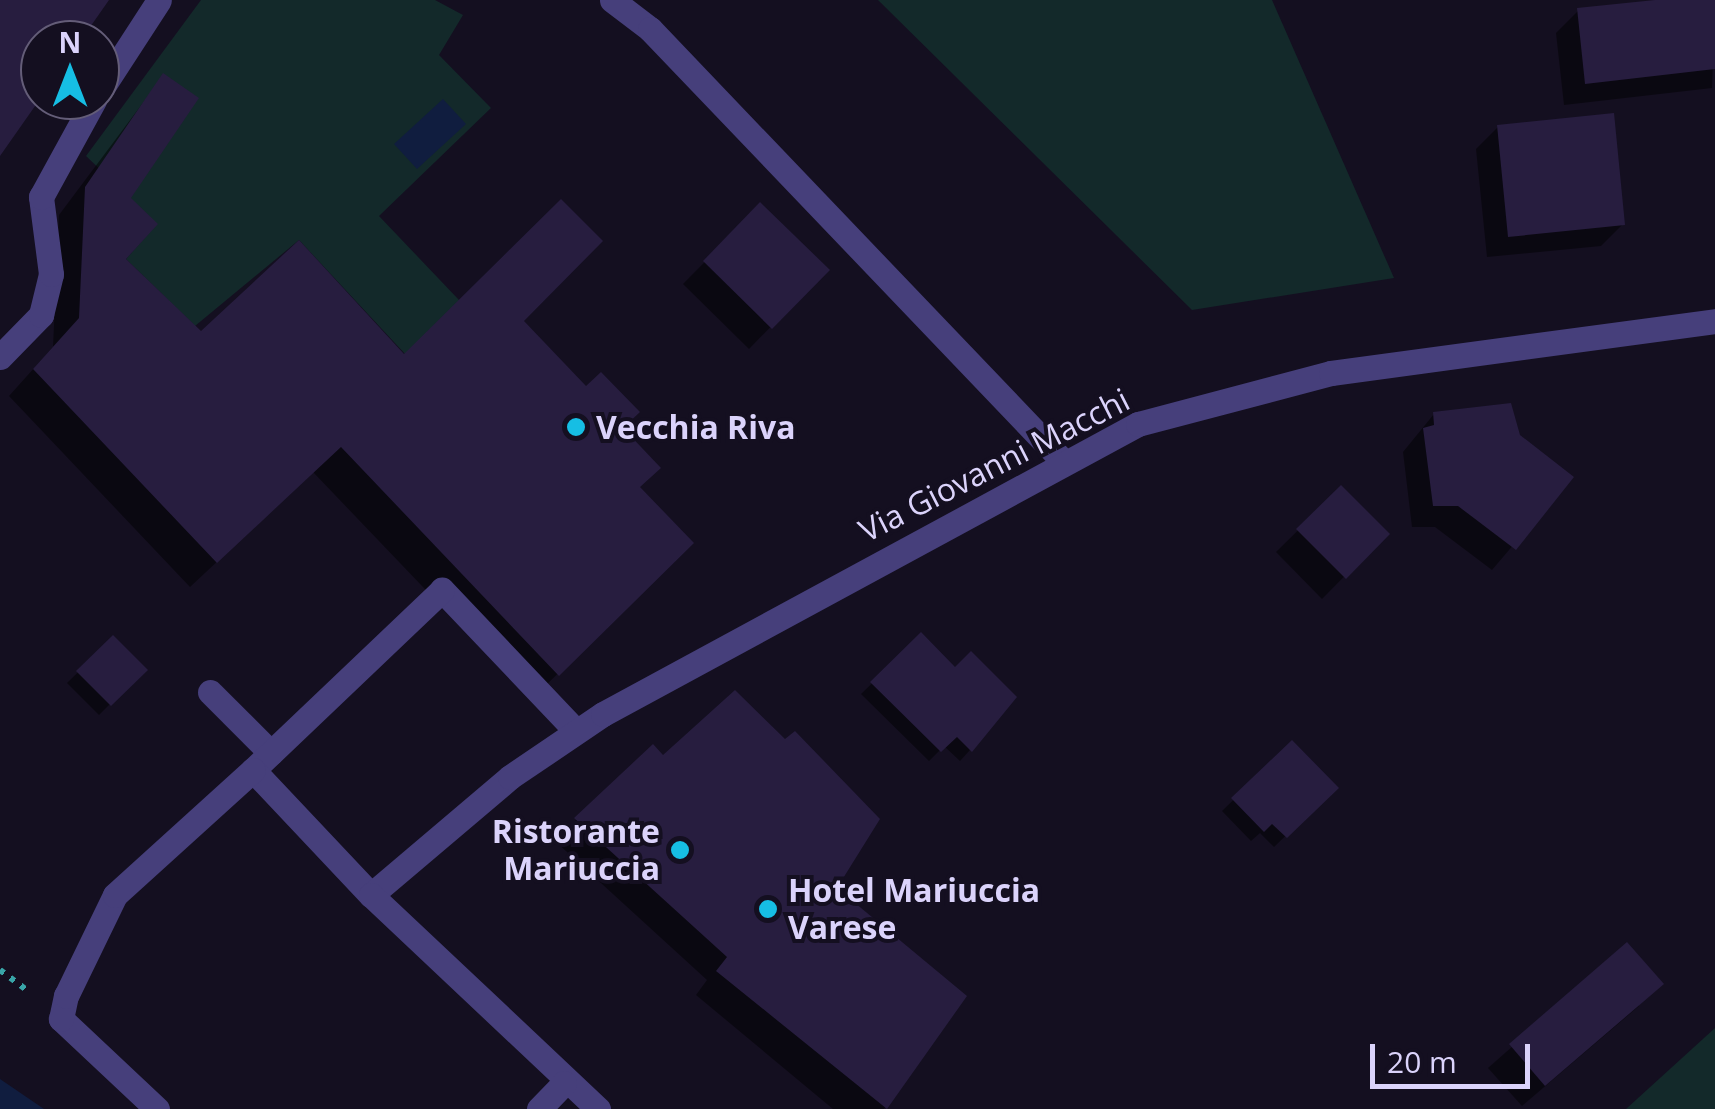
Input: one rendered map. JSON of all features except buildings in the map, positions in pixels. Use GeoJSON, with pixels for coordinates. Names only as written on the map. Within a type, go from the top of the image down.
{"type":"FeatureCollection","features":[{"type":"Feature","properties":{"kind":"street"},"geometry":{"type":"LineString","coordinates":[[120,60],[158,0]]}},
{"type":"Feature","properties":{"kind":"street"},"geometry":{"type":"LineString","coordinates":[[612,0],[650,29],[1062,460]]}},
{"type":"Feature","properties":{"kind":"street"},"geometry":{"type":"LineString","coordinates":[[0,357],[41,315],[51,274],[41,197],[83,120]]}},
{"type":"Feature","properties":{"kind":"street","name":"Via Giovanni Macchi"},"geometry":{"type":"LineString","coordinates":[[371,895],[576,731],[1062,460],[1138,424],[1254,390],[1715,322]]}},
{"type":"Feature","properties":{"kind":"street"},"geometry":{"type":"LineString","coordinates":[[157,1109],[60,1018],[77,959],[115,895],[442,590],[576,731]]}},
{"type":"Feature","properties":{"kind":"street"},"geometry":{"type":"LineString","coordinates":[[210,692],[371,895],[564,1084],[598,1109]]}},
{"type":"Feature","properties":{"kind":"street"},"geometry":{"type":"LineString","coordinates":[[538,1109],[564,1084]]}},
{"type":"Feature","properties":{"kind":"green space"},"geometry":{"type":"Polygon","coordinates":[[[201,0],[435,0],[463,15],[439,55],[491,108],[379,216],[499,342],[447,399],[299,240],[195,326],[126,259],[157,224],[86,156],[113,120],[120,120],[120,110],[201,0]]]}},
{"type":"Feature","properties":{"kind":"green space"},"geometry":{"type":"Polygon","coordinates":[[[878,0],[1272,0],[1394,278],[1192,310],[878,0]]]}},
{"type":"Feature","properties":{"kind":"green space"},"geometry":{"type":"Polygon","coordinates":[[[1715,1028],[1715,1109],[1626,1109],[1715,1028]]]}},
{"type":"Feature","properties":{"kind":"water"},"geometry":{"type":"Polygon","coordinates":[[[443,99],[466,124],[417,169],[394,144],[443,99]]]}},
{"type":"Feature","properties":{"kind":"water"},"geometry":{"type":"Polygon","coordinates":[[[0,1079],[44,1109],[0,1109],[0,1079]]]}},
{"type":"Feature","properties":{"kind":"place","name":"Vecchia Riva"},"geometry":{"type":"Point","coordinates":[576,427]}},
{"type":"Feature","properties":{"kind":"place","name":"Ristorante Mariuccia"},"geometry":{"type":"Point","coordinates":[680,850]}},
{"type":"Feature","properties":{"kind":"place","name":"Hotel Mariuccia Varese"},"geometry":{"type":"Point","coordinates":[768,909]}}]}
